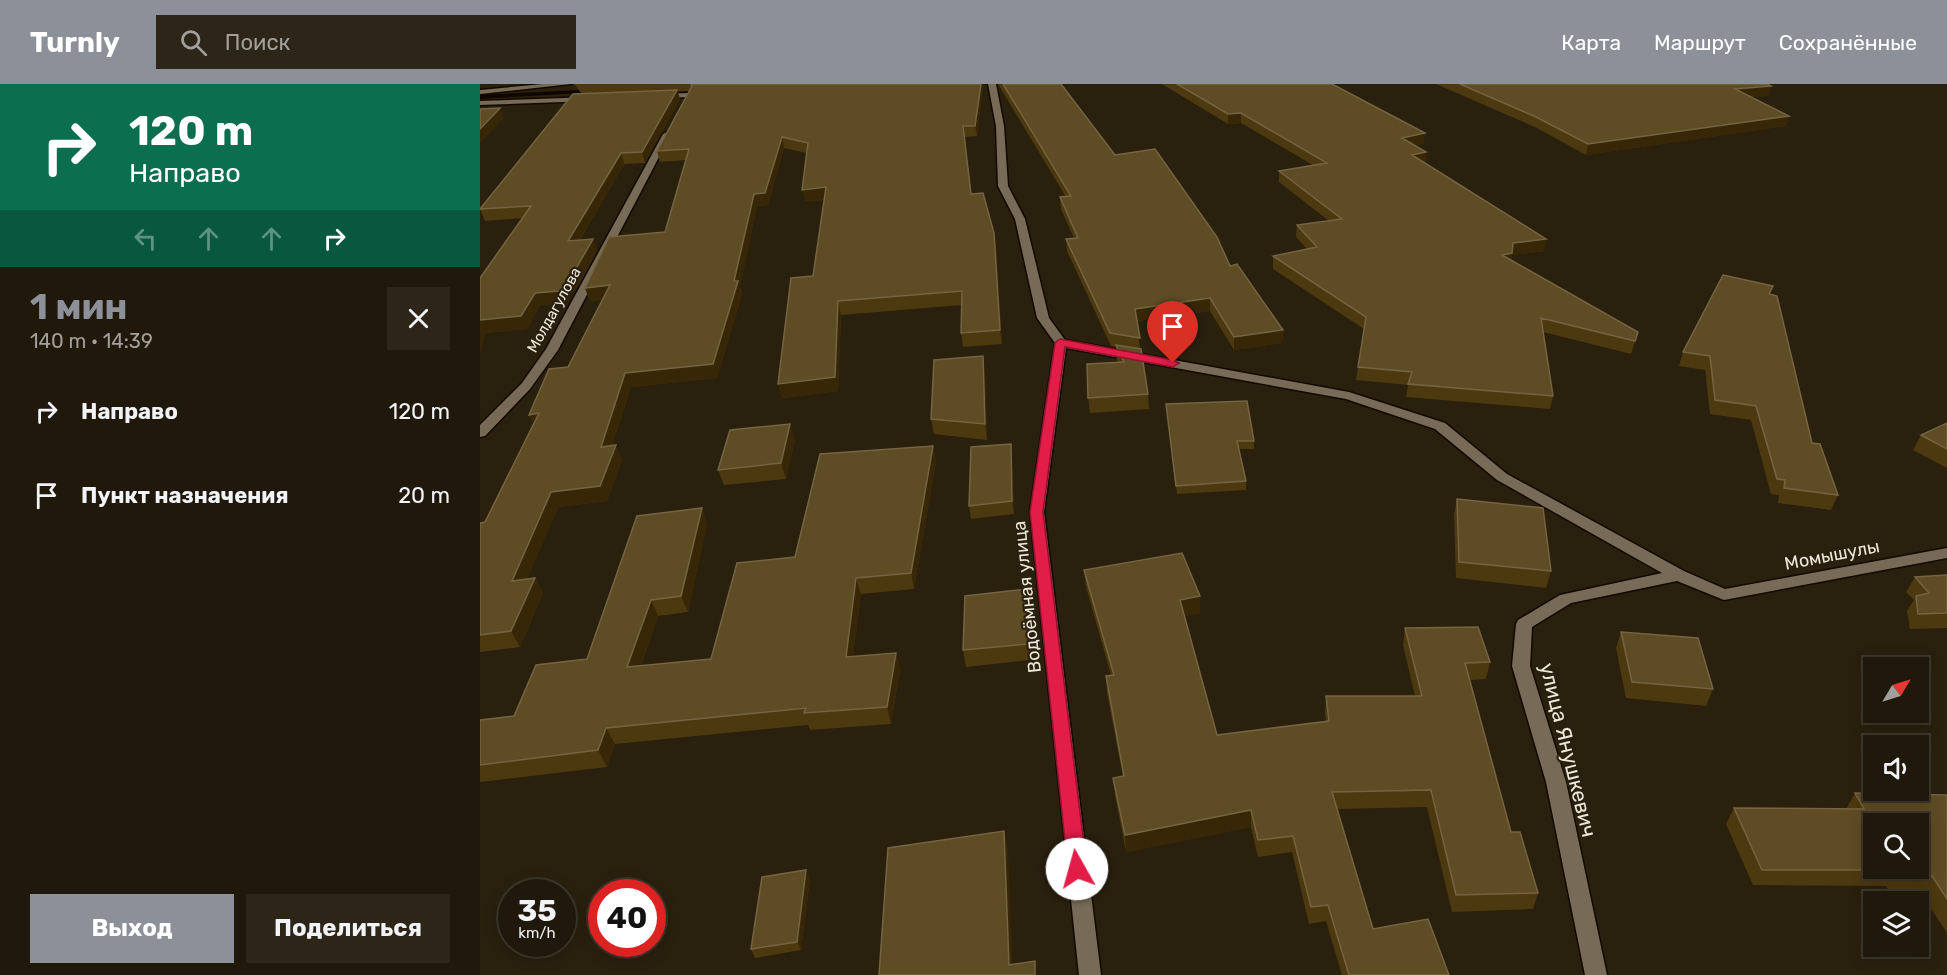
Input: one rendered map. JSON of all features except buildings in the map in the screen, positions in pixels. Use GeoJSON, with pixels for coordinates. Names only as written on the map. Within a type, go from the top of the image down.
{"type":"FeatureCollection","features":[{"type":"Feature","properties":{"kind":"street"},"geometry":{"type":"LineString","coordinates":[[480,92],[567,84]]}},
{"type":"Feature","properties":{"kind":"street"},"geometry":{"type":"LineString","coordinates":[[992,84],[1000,126],[1003,186],[1020,219],[1043,318],[1060,343],[1349,396],[1440,426],[1502,477],[1678,575]]}},
{"type":"Feature","properties":{"kind":"street"},"geometry":{"type":"LineString","coordinates":[[655,96],[686,100]]}},
{"type":"Feature","properties":{"kind":"street"},"geometry":{"type":"LineString","coordinates":[[480,103],[598,98]]}},
{"type":"Feature","properties":{"kind":"street","name":"Молдагулова"},"geometry":{"type":"LineString","coordinates":[[480,432],[526,386],[552,350],[673,124]]}},
{"type":"Feature","properties":{"kind":"street","name":"Водоёмная улица"},"geometry":{"type":"LineString","coordinates":[[1060,343],[1037,512],[1090,975]]}},
{"type":"Feature","properties":{"kind":"street","name":"Момышулы"},"geometry":{"type":"LineString","coordinates":[[1678,575],[1724,595],[1947,553]]}},
{"type":"Feature","properties":{"kind":"street","name":"улица Янушкевич"},"geometry":{"type":"LineString","coordinates":[[1596,975],[1556,782],[1521,666],[1524,624],[1566,599],[1678,575]]}},
{"type":"Feature","properties":{"kind":"waterway"},"geometry":{"type":"LineString","coordinates":[[480,97],[598,91]]}},
{"type":"Feature","properties":{"kind":"route"},"geometry":{"type":"LineString","coordinates":[[1077,869],[1037,512],[1060,343],[1173,363]]}}]}
